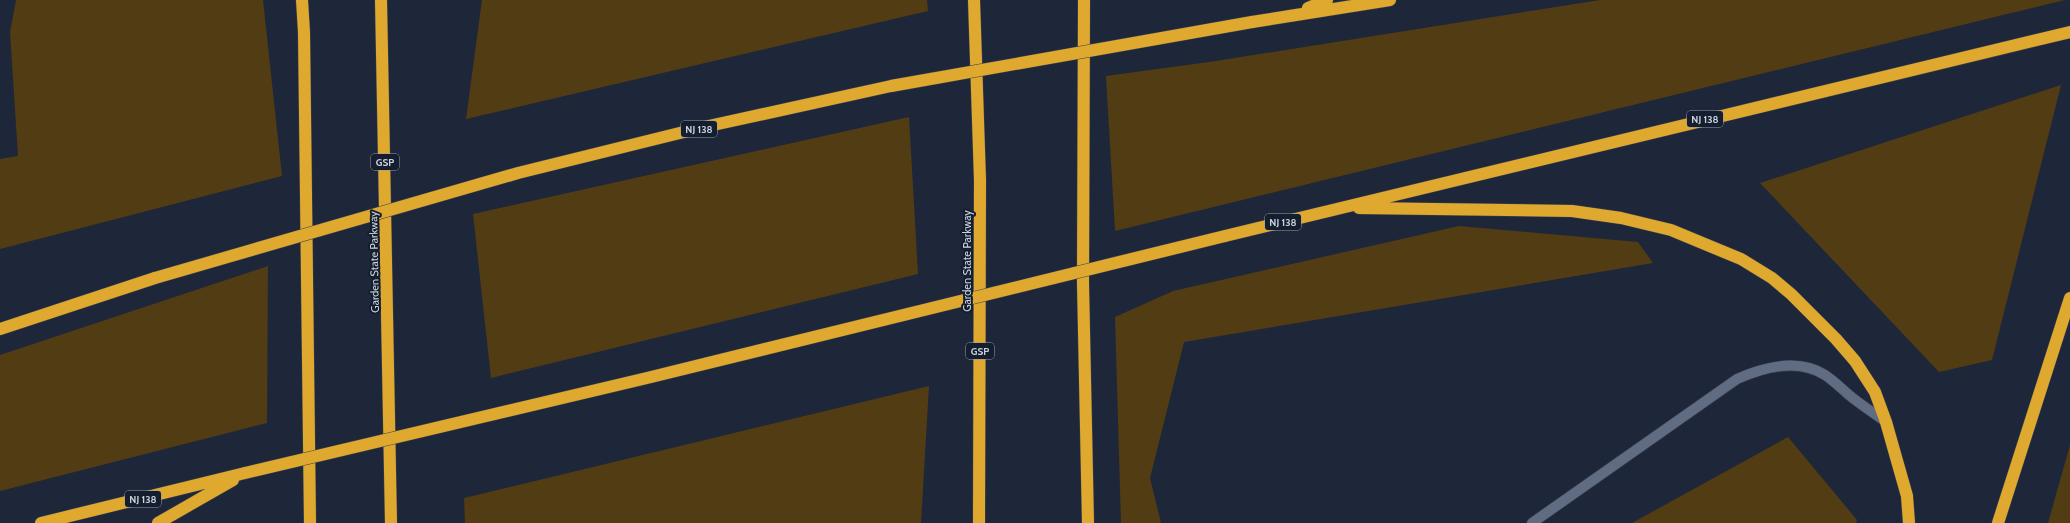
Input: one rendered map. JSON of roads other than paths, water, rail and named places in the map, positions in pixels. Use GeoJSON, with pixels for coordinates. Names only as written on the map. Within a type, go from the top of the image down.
{"type":"FeatureCollection","features":[{"type":"Feature","properties":{"kind":"highway"},"geometry":{"type":"LineString","coordinates":[[302,0],[304,32],[310,523]]}},
{"type":"Feature","properties":{"kind":"highway","name":"Garden State Parkway"},"geometry":{"type":"LineString","coordinates":[[381,0],[391,523]]}},
{"type":"Feature","properties":{"kind":"highway","name":"Garden State Parkway"},"geometry":{"type":"LineString","coordinates":[[974,0],[980,180],[979,523]]}},
{"type":"Feature","properties":{"kind":"highway"},"geometry":{"type":"LineString","coordinates":[[1084,0],[1083,283],[1088,523]]}},
{"type":"Feature","properties":{"kind":"highway"},"geometry":{"type":"LineString","coordinates":[[1293,15],[1327,0]]}},
{"type":"Feature","properties":{"kind":"highway","name":"NJ 138"},"geometry":{"type":"LineString","coordinates":[[0,329],[155,278],[518,173],[704,127],[891,86],[1252,22],[1390,0]]}},
{"type":"Feature","properties":{"kind":"highway","name":"NJ 138"},"geometry":{"type":"LineString","coordinates":[[41,523],[244,473],[647,378],[1225,236],[2070,32]]}},
{"type":"Feature","properties":{"kind":"highway"},"geometry":{"type":"LineString","coordinates":[[1341,208],[1572,211],[1621,218],[1671,230],[1741,259],[1772,278],[1791,294],[1831,334],[1855,361],[1874,392],[1886,422],[1907,496],[1909,523]]}},
{"type":"Feature","properties":{"kind":"highway"},"geometry":{"type":"LineString","coordinates":[[1998,523],[2070,298]]}},
{"type":"Feature","properties":{"kind":"highway"},"geometry":{"type":"LineString","coordinates":[[158,523],[244,473]]}},
{"type":"Feature","properties":{"kind":"lane"},"geometry":{"type":"LineString","coordinates":[[1532,523],[1737,379],[1758,370],[1780,366],[1800,366],[1814,370],[1834,381],[1848,395],[1886,422]]}}]}
